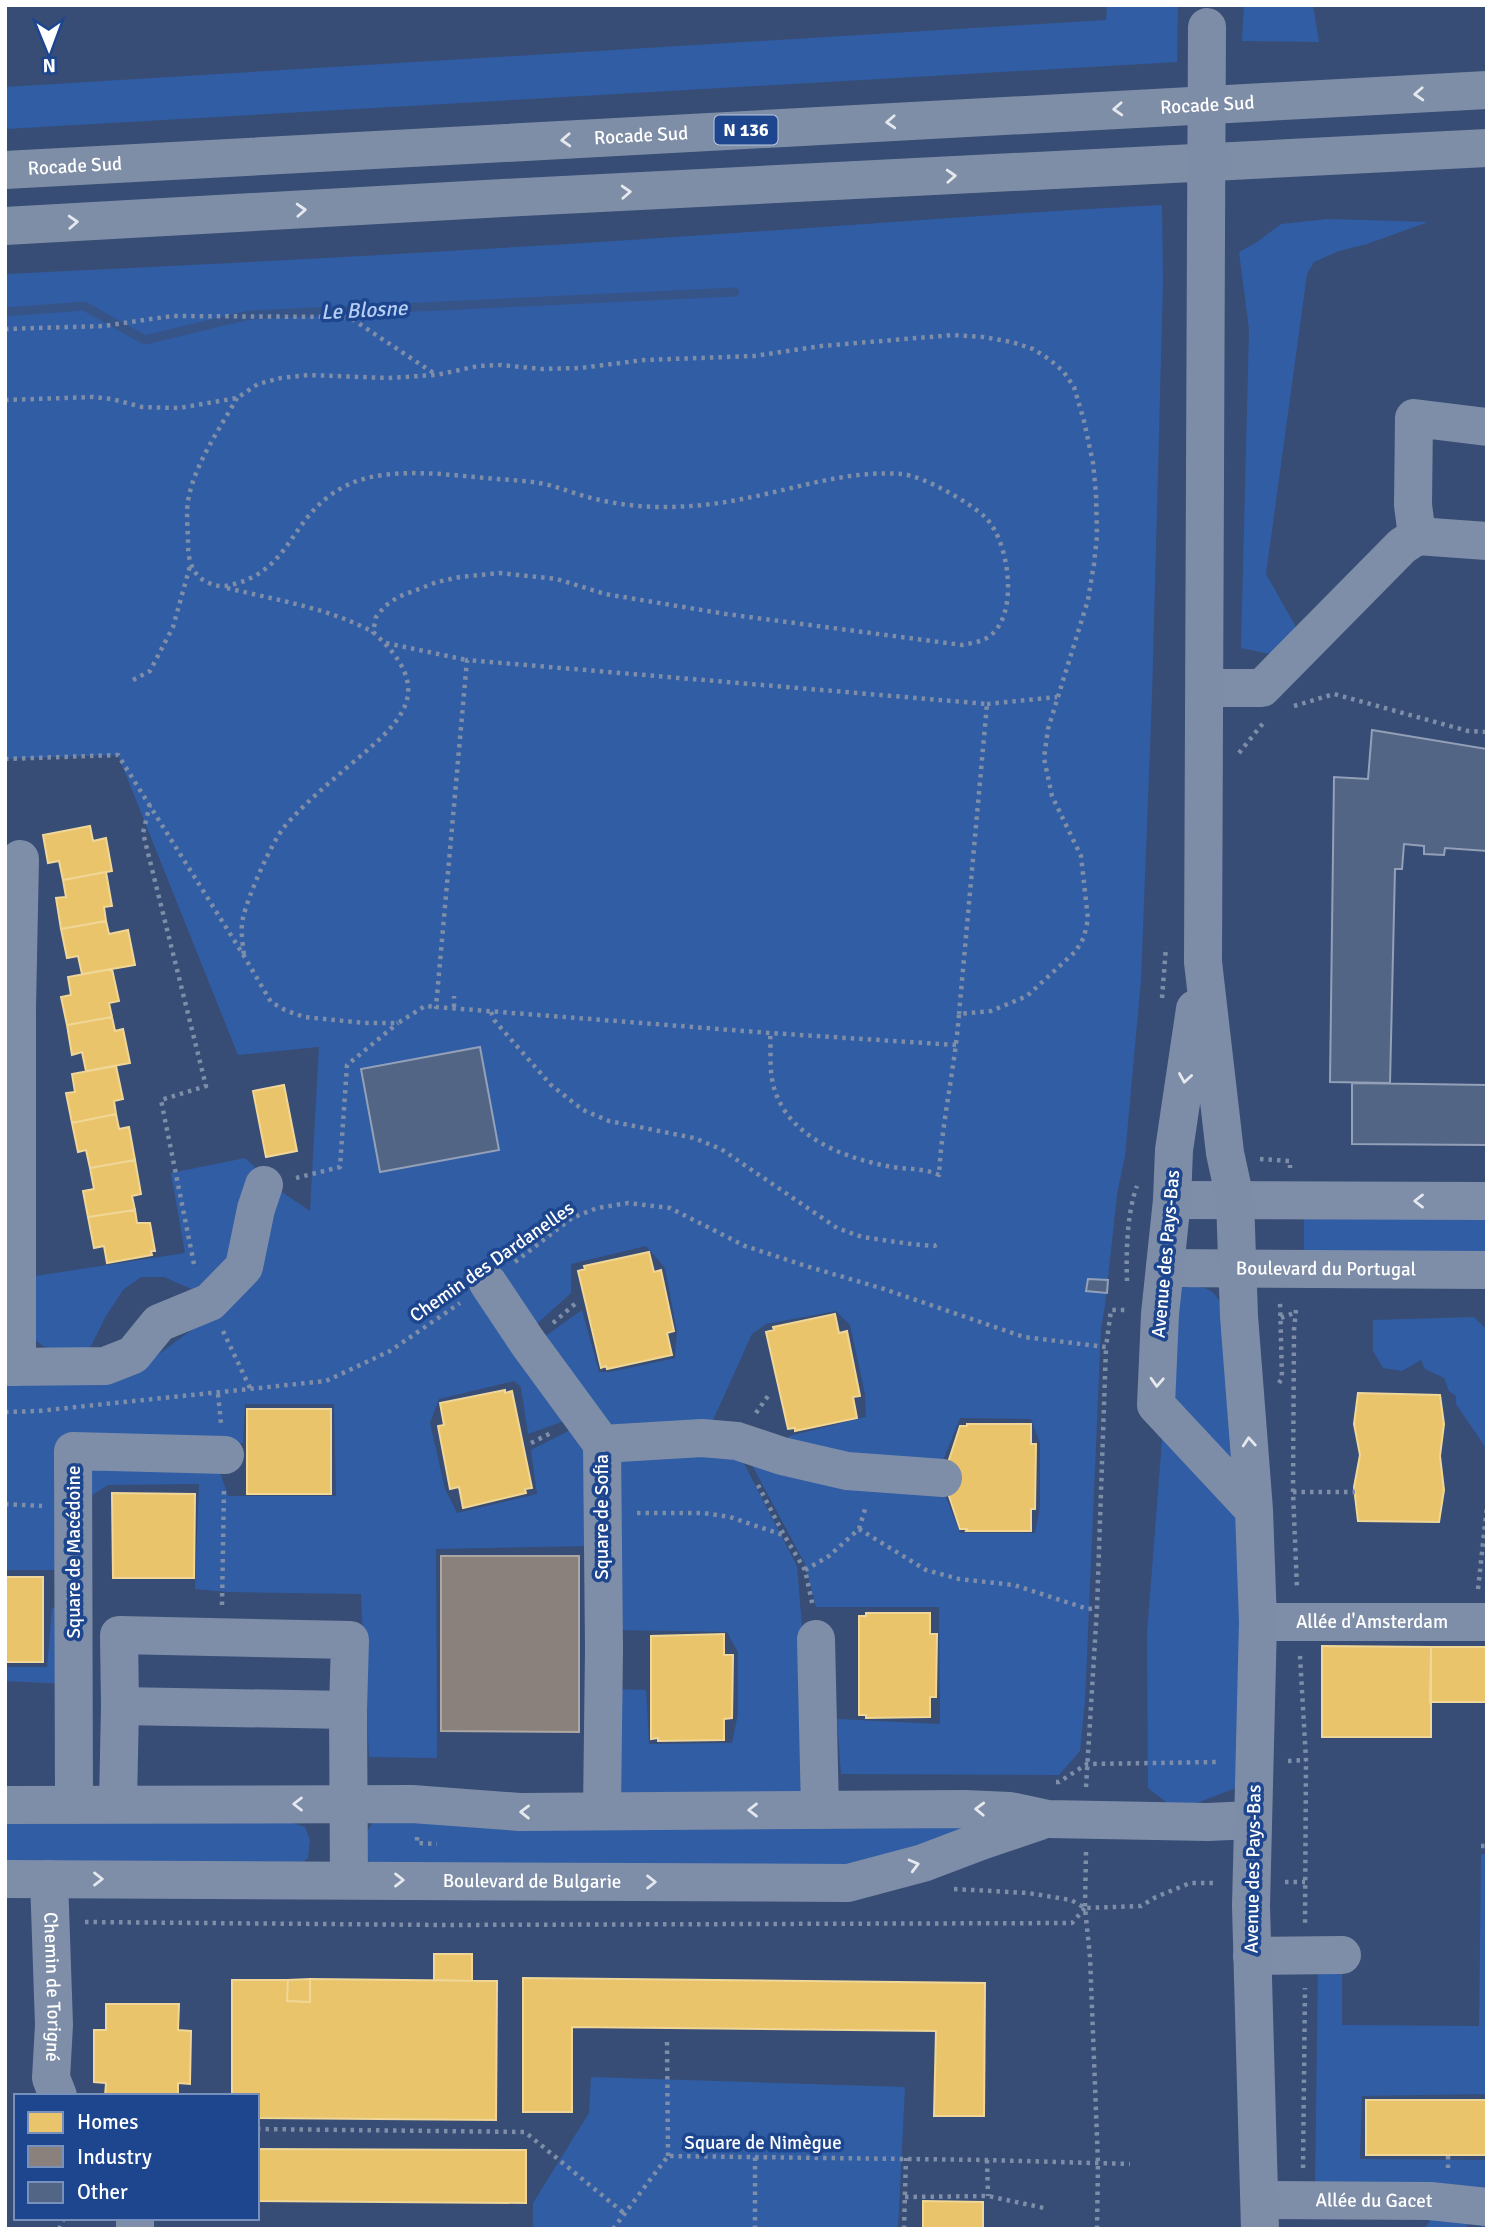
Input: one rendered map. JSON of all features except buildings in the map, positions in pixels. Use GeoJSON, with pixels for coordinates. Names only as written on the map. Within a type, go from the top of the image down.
{"type":"FeatureCollection","features":[{"type":"Feature","properties":{"kind":"highway","name":"Rocade Sud"},"geometry":{"type":"LineString","coordinates":[[5,170],[1487,90]]}},
{"type":"Feature","properties":{"kind":"highway"},"geometry":{"type":"LineString","coordinates":[[5,226],[1487,148]]}},
{"type":"Feature","properties":{"kind":"main road","name":"Avenue des Pays-Bas"},"geometry":{"type":"LineString","coordinates":[[1207,16],[1203,962],[1225,1153],[1235,1199],[1237,1268],[1253,1501],[1258,1622],[1252,1819],[1252,1956],[1260,2214]]}},
{"type":"Feature","properties":{"kind":"main road","name":"Avenue des Pays-Bas"},"geometry":{"type":"LineString","coordinates":[[1203,962],[1177,1131],[1160,1314],[1156,1405],[1253,1501]]}},
{"type":"Feature","properties":{"kind":"street"},"geometry":{"type":"LineString","coordinates":[[1417,536],[1413,505],[1414,418],[1487,427]]}},
{"type":"Feature","properties":{"kind":"street"},"geometry":{"type":"LineString","coordinates":[[1205,688],[1271,699],[1402,546],[1417,536],[1487,541]]}},
{"type":"Feature","properties":{"kind":"street"},"geometry":{"type":"LineString","coordinates":[[20,859],[11,1007],[11,1367],[105,1366],[133,1355],[159,1324],[210,1302],[244,1267],[264,1185]]}},
{"type":"Feature","properties":{"kind":"street"},"geometry":{"type":"LineString","coordinates":[[1172,1200],[1487,1201]]}},
{"type":"Feature","properties":{"kind":"street","name":"Boulevard du Portugal"},"geometry":{"type":"LineString","coordinates":[[1165,1268],[1487,1270]]}},
{"type":"Feature","properties":{"kind":"street"},"geometry":{"type":"LineString","coordinates":[[488,1283],[601,1444]]}},
{"type":"Feature","properties":{"kind":"street","name":"Square de Sofia"},"geometry":{"type":"LineString","coordinates":[[602,1811],[604,1649],[601,1444],[702,1438],[737,1441],[782,1456],[848,1471],[943,1478]]}},
{"type":"Feature","properties":{"kind":"street","name":"Square de Macédoine"},"geometry":{"type":"LineString","coordinates":[[74,1805],[73,1451],[225,1455]]}},
{"type":"Feature","properties":{"kind":"street","name":"Allée d'Amsterdam"},"geometry":{"type":"LineString","coordinates":[[1258,1622],[1481,1622]]}},
{"type":"Feature","properties":{"kind":"street"},"geometry":{"type":"LineString","coordinates":[[118,1804],[119,1634],[350,1640],[349,1880]]}},
{"type":"Feature","properties":{"kind":"street"},"geometry":{"type":"LineString","coordinates":[[816,1639],[820,1810]]}},
{"type":"Feature","properties":{"kind":"street"},"geometry":{"type":"LineString","coordinates":[[120,1706],[348,1710]]}},
{"type":"Feature","properties":{"kind":"street","name":"Boulevard de Bulgarie"},"geometry":{"type":"LineString","coordinates":[[5,1805],[412,1804],[520,1812],[965,1809],[1010,1811],[1048,1819],[1208,1822],[1252,1819]]}},
{"type":"Feature","properties":{"kind":"street","name":"Boulevard de Bulgarie"},"geometry":{"type":"LineString","coordinates":[[5,1879],[50,1896],[349,1880],[848,1882],[923,1863],[981,1840],[1048,1819]]}},
{"type":"Feature","properties":{"kind":"street","name":"Chemin de Torigné"},"geometry":{"type":"LineString","coordinates":[[50,1896],[54,2025],[51,2078],[57,2094]]}},
{"type":"Feature","properties":{"kind":"street"},"geometry":{"type":"LineString","coordinates":[[1252,1956],[1342,1955]]}},
{"type":"Feature","properties":{"kind":"street","name":"Allée du Gacet"},"geometry":{"type":"LineString","coordinates":[[1260,2214],[1430,2201],[1487,2207]]}},
{"type":"Feature","properties":{"kind":"path"},"geometry":{"type":"LineString","coordinates":[[5,329],[103,326],[172,316],[349,317],[436,375]]}},
{"type":"Feature","properties":{"kind":"path"},"geometry":{"type":"LineString","coordinates":[[5,400],[93,397],[142,407],[179,408],[237,398],[258,384],[309,375],[388,379],[436,375],[478,366],[580,368],[644,360],[754,356],[821,345],[953,335],[1012,342],[1032,349],[1063,371],[1074,387],[1093,463],[1096,493],[1096,545],[1088,600],[1057,696],[1044,758],[1052,796],[1081,856],[1088,919],[1084,937],[1076,951],[1027,996],[991,1011],[959,1014]]}},
{"type":"Feature","properties":{"kind":"path"},"geometry":{"type":"LineString","coordinates":[[237,398],[194,479],[188,504],[188,552],[196,575],[209,584],[355,622],[373,632],[395,654],[408,692],[398,722],[318,792],[283,828],[251,891],[242,921],[244,956]]}},
{"type":"Feature","properties":{"kind":"path"},"geometry":{"type":"LineString","coordinates":[[225,587],[262,573],[283,552],[325,499],[347,483],[382,475],[432,473],[522,480],[625,505],[663,507],[711,505],[822,480],[867,474],[905,474],[946,491],[975,508],[989,521],[999,539],[1006,561],[1005,608],[1001,622],[991,635],[978,642],[962,645],[726,614],[606,594],[557,579],[499,573],[469,575],[437,582],[398,597],[385,606],[376,618],[373,632]]}},
{"type":"Feature","properties":{"kind":"path"},"geometry":{"type":"LineString","coordinates":[[133,680],[150,671],[173,627],[191,565]]}},
{"type":"Feature","properties":{"kind":"path"},"geometry":{"type":"LineString","coordinates":[[384,642],[467,660],[987,704],[1057,696]]}},
{"type":"Feature","properties":{"kind":"path"},"geometry":{"type":"LineString","coordinates":[[436,1007],[467,660]]}},
{"type":"Feature","properties":{"kind":"path"},"geometry":{"type":"LineString","coordinates":[[1236,757],[1262,724],[1271,699],[1334,694],[1468,730],[1487,732]]}},
{"type":"Feature","properties":{"kind":"path"},"geometry":{"type":"LineString","coordinates":[[770,1033],[771,1071],[776,1092],[787,1112],[805,1132],[822,1145],[859,1160],[891,1167],[929,1170],[939,1175],[941,1139],[957,1045],[987,704]]}},
{"type":"Feature","properties":{"kind":"path"},"geometry":{"type":"LineString","coordinates":[[5,759],[118,755],[271,1002],[304,1017],[365,1023],[398,1023]]}},
{"type":"Feature","properties":{"kind":"path"},"geometry":{"type":"LineString","coordinates":[[149,804],[143,833],[206,1086],[162,1100],[197,1281],[210,1302],[251,1390]]}},
{"type":"Feature","properties":{"kind":"path"},"geometry":{"type":"LineString","coordinates":[[1161,1002],[1167,934]]}},
{"type":"Feature","properties":{"kind":"path"},"geometry":{"type":"LineString","coordinates":[[454,996],[454,1007]]}},
{"type":"Feature","properties":{"kind":"path"},"geometry":{"type":"LineString","coordinates":[[264,1185],[340,1167],[347,1065],[398,1023],[425,1006],[957,1045]]}},
{"type":"Feature","properties":{"kind":"path"},"geometry":{"type":"LineString","coordinates":[[490,1011],[494,1020],[551,1085],[583,1110],[608,1121],[694,1138],[721,1149],[837,1228],[862,1237],[911,1244],[939,1244]]}},
{"type":"Feature","properties":{"kind":"path"},"geometry":{"type":"LineString","coordinates":[[1127,1287],[1126,1264],[1133,1197],[1140,1175]]}},
{"type":"Feature","properties":{"kind":"path","name":"Chemin des Dardanelles"},"geometry":{"type":"LineString","coordinates":[[5,1412],[218,1394],[326,1381],[390,1351],[488,1283],[572,1218],[597,1208],[628,1203],[670,1208],[746,1246],[1024,1337],[1106,1347]]}},
{"type":"Feature","properties":{"kind":"path"},"geometry":{"type":"LineString","coordinates":[[1127,1298],[1127,1310],[1111,1310],[1106,1347],[1097,1608],[1087,1764],[1306,1760]]}},
{"type":"Feature","properties":{"kind":"path"},"geometry":{"type":"LineString","coordinates":[[1296,1312],[1293,1492],[1298,1622]]}},
{"type":"Feature","properties":{"kind":"path"},"geometry":{"type":"LineString","coordinates":[[218,1394],[225,1455],[223,1637]]}},
{"type":"Feature","properties":{"kind":"path"},"geometry":{"type":"LineString","coordinates":[[737,1441],[784,1535],[805,1570],[816,1639]]}},
{"type":"Feature","properties":{"kind":"path"},"geometry":{"type":"LineString","coordinates":[[1253,1501],[1293,1492],[1355,1492]]}},
{"type":"Feature","properties":{"kind":"path"},"geometry":{"type":"LineString","coordinates":[[1481,1622],[1487,1506]]}},
{"type":"Feature","properties":{"kind":"path"},"geometry":{"type":"LineString","coordinates":[[601,1515],[704,1513],[730,1517],[784,1535]]}},
{"type":"Feature","properties":{"kind":"path"},"geometry":{"type":"LineString","coordinates":[[805,1570],[829,1556],[859,1529],[926,1570],[959,1579],[1014,1585],[1087,1609],[1097,1608]]}},
{"type":"Feature","properties":{"kind":"path"},"geometry":{"type":"LineString","coordinates":[[953,1889],[1028,1893],[1071,1900],[1085,1908],[1141,1906],[1190,1883],[1305,1882]]}},
{"type":"Feature","properties":{"kind":"path"},"geometry":{"type":"LineString","coordinates":[[50,1896],[90,1923],[1072,1923],[1085,1908]]}},
{"type":"Feature","properties":{"kind":"path"},"geometry":{"type":"LineString","coordinates":[[1085,1908],[1090,1957],[1098,2163],[1097,2229]]}},
{"type":"Feature","properties":{"kind":"path"},"geometry":{"type":"LineString","coordinates":[[667,2042],[668,2157]]}},
{"type":"Feature","properties":{"kind":"path"},"geometry":{"type":"LineString","coordinates":[[259,2129],[525,2132],[625,2214]]}},
{"type":"Feature","properties":{"kind":"path","name":"Square de Nimègue"},"geometry":{"type":"LineString","coordinates":[[613,2229],[668,2157],[906,2158],[1130,2164]]}},
{"type":"Feature","properties":{"kind":"path"},"geometry":{"type":"LineString","coordinates":[[755,2157],[755,2229]]}},
{"type":"Feature","properties":{"kind":"path"},"geometry":{"type":"LineString","coordinates":[[904,2229],[906,2158]]}},
{"type":"Feature","properties":{"kind":"path"},"geometry":{"type":"LineString","coordinates":[[987,2160],[988,2196]]}},
{"type":"Feature","properties":{"kind":"path"},"geometry":{"type":"LineString","coordinates":[[905,2197],[988,2196],[1044,2208]]}},
{"type":"Feature","properties":{"kind":"shaded area"},"geometry":{"type":"Polygon","coordinates":[[[1107,5],[1178,5],[1177,62],[5,129],[5,87],[1106,20],[1107,5]]]}},
{"type":"Feature","properties":{"kind":"shaded area"},"geometry":{"type":"Polygon","coordinates":[[[1244,5],[1313,5],[1319,42],[1242,41],[1244,5]]]}},
{"type":"Feature","properties":{"kind":"shaded area"},"geometry":{"type":"Polygon","coordinates":[[[1162,205],[1163,282],[1141,980],[1125,1156],[1117,1194],[1101,1328],[1085,1702],[1080,1751],[1059,1775],[841,1774],[837,1719],[940,1724],[939,1607],[816,1607],[805,1564],[744,1450],[940,1482],[960,1533],[1035,1533],[1040,1507],[1040,1443],[1031,1419],[960,1418],[938,1473],[785,1448],[789,1436],[866,1417],[865,1394],[850,1325],[836,1311],[766,1324],[752,1334],[713,1420],[737,1450],[797,1566],[809,1711],[806,1799],[615,1798],[612,1689],[646,1690],[649,1744],[732,1743],[738,1714],[738,1652],[727,1632],[616,1630],[607,1454],[540,1340],[582,1310],[599,1372],[675,1358],[677,1332],[665,1268],[646,1246],[571,1264],[571,1293],[529,1331],[570,1419],[528,1434],[521,1387],[514,1381],[439,1399],[430,1423],[445,1489],[457,1513],[537,1494],[531,1450],[580,1425],[591,1446],[591,1546],[436,1549],[437,1758],[369,1757],[361,1594],[195,1589],[199,1484],[108,1485],[66,1512],[60,1570],[5,1570],[5,1374],[136,1371],[209,1317],[194,1290],[164,1277],[141,1277],[123,1290],[89,1350],[56,1352],[28,1334],[29,1277],[185,1253],[171,1173],[245,1158],[282,1192],[310,1211],[319,1047],[238,1055],[118,755],[5,759],[5,274],[485,249],[1162,205]],[[245,1404],[243,1443],[228,1443],[216,1461],[228,1496],[336,1496],[334,1404],[245,1404]]]}},
{"type":"Feature","properties":{"kind":"shaded area"},"geometry":{"type":"Polygon","coordinates":[[[1328,219],[1428,222],[1339,251],[1314,262],[1307,274],[1266,574],[1302,638],[1270,654],[1241,648],[1249,329],[1239,252],[1281,224],[1328,219]]]}},
{"type":"Feature","properties":{"kind":"shaded area"},"geometry":{"type":"Polygon","coordinates":[[[1304,1212],[1487,1212],[1487,1255],[1304,1251],[1304,1212]]]}},
{"type":"Feature","properties":{"kind":"shaded area"},"geometry":{"type":"Polygon","coordinates":[[[1196,1286],[1212,1292],[1222,1306],[1242,1637],[1236,1788],[1194,1804],[1170,1805],[1148,1788],[1147,1633],[1173,1299],[1181,1288],[1196,1286]]]}},
{"type":"Feature","properties":{"kind":"shaded area"},"geometry":{"type":"Polygon","coordinates":[[[1474,1317],[1487,1330],[1486,1448],[1456,1404],[1456,1396],[1449,1391],[1444,1378],[1425,1369],[1421,1360],[1402,1371],[1383,1368],[1373,1351],[1373,1320],[1474,1317]]]}},
{"type":"Feature","properties":{"kind":"shaded area"},"geometry":{"type":"Polygon","coordinates":[[[52,1608],[67,1608],[66,1684],[5,1681],[5,1667],[47,1667],[52,1608]]]}},
{"type":"Feature","properties":{"kind":"shaded area"},"geometry":{"type":"Polygon","coordinates":[[[377,1816],[991,1822],[850,1870],[372,1864],[364,1856],[364,1836],[377,1816]]]}},
{"type":"Feature","properties":{"kind":"shaded area"},"geometry":{"type":"Polygon","coordinates":[[[5,1820],[293,1823],[305,1827],[310,1840],[308,1858],[300,1864],[5,1865],[5,1820]]]}},
{"type":"Feature","properties":{"kind":"shaded area"},"geometry":{"type":"Polygon","coordinates":[[[1481,1854],[1487,1854],[1487,2094],[1362,2096],[1360,2159],[1487,2160],[1487,2229],[1472,2222],[1463,2229],[1429,2229],[1426,2227],[1449,2185],[1315,2189],[1318,1967],[1342,1967],[1342,2025],[1479,2026],[1481,1854]]]}},
{"type":"Feature","properties":{"kind":"shaded area"},"geometry":{"type":"Polygon","coordinates":[[[591,2077],[905,2087],[898,2229],[533,2229],[533,2203],[589,2113],[591,2077]]]}},
{"type":"Feature","properties":{"kind":"waterway","name":"Le Blosne"},"geometry":{"type":"LineString","coordinates":[[5,312],[84,306],[145,340],[249,315],[735,292]]}}]}
